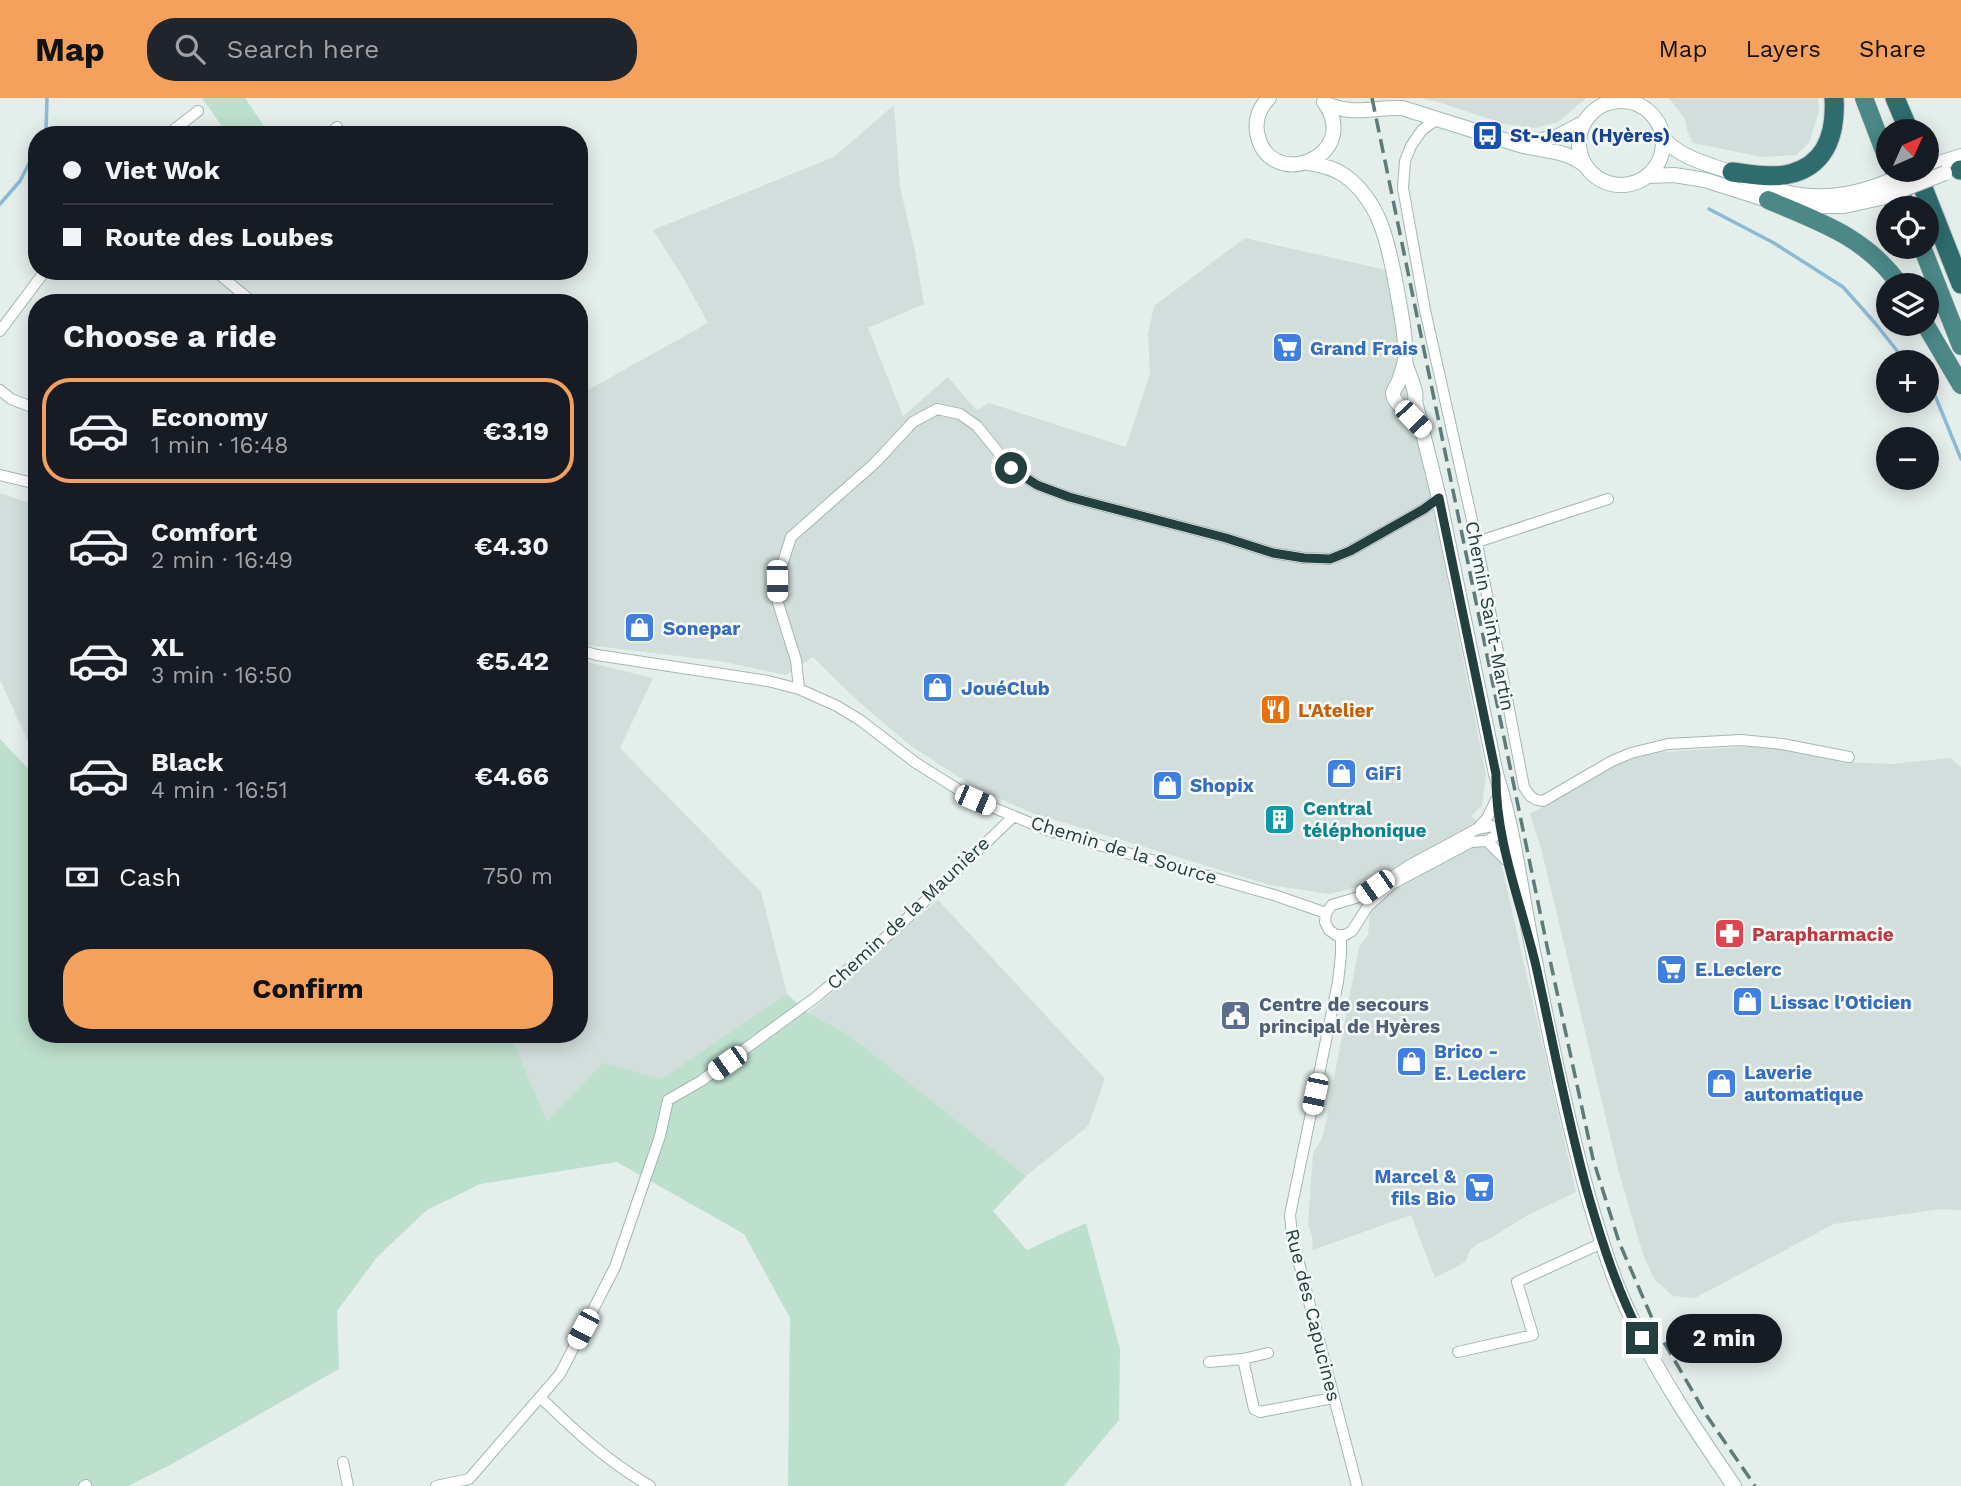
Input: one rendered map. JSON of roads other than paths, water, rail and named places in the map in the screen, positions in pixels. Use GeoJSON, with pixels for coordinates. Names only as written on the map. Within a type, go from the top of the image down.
{"type":"FeatureCollection","features":[{"type":"Feature","properties":{"kind":"highway"},"geometry":{"type":"LineString","coordinates":[[1732,172],[1772,176],[1792,174],[1815,162],[1831,138],[1835,98]]}},
{"type":"Feature","properties":{"kind":"highway"},"geometry":{"type":"LineString","coordinates":[[1864,98],[1876,130]]}},
{"type":"Feature","properties":{"kind":"highway"},"geometry":{"type":"LineString","coordinates":[[1888,98],[1896,119]]}},
{"type":"Feature","properties":{"kind":"highway"},"geometry":{"type":"LineString","coordinates":[[1895,98],[1904,119]]}},
{"type":"Feature","properties":{"kind":"highway"},"geometry":{"type":"LineString","coordinates":[[1941,168],[1961,254]]}},
{"type":"Feature","properties":{"kind":"highway"},"geometry":{"type":"LineString","coordinates":[[1941,168],[1961,284]]}},
{"type":"Feature","properties":{"kind":"highway"},"geometry":{"type":"LineString","coordinates":[[1768,200],[1830,227],[1863,245],[1890,273]]}},
{"type":"Feature","properties":{"kind":"highway"},"geometry":{"type":"LineString","coordinates":[[1927,259],[1961,346]]}},
{"type":"Feature","properties":{"kind":"highway"},"geometry":{"type":"LineString","coordinates":[[1932,336],[1961,385]]}},
{"type":"Feature","properties":{"kind":"main road"},"geometry":{"type":"LineString","coordinates":[[1322,100],[1338,109],[1357,112],[1385,107],[1402,108],[1537,150],[1575,157],[1587,166]]}},
{"type":"Feature","properties":{"kind":"main road"},"geometry":{"type":"LineString","coordinates":[[1322,100],[1332,119],[1332,138],[1343,174]]}},
{"type":"Feature","properties":{"kind":"main road"},"geometry":{"type":"LineString","coordinates":[[1263,101],[1256,128],[1258,138],[1269,156],[1288,164],[1309,163],[1331,168],[1343,174],[1370,201],[1382,226],[1392,265],[1405,343],[1405,360],[1393,397],[1395,402],[1409,404]]}},
{"type":"Feature","properties":{"kind":"main road"},"geometry":{"type":"LineString","coordinates":[[1663,138],[1661,158],[1656,167],[1648,176],[1627,185],[1615,185],[1594,175],[1581,156],[1579,144],[1585,122],[1592,113],[1613,102],[1626,102],[1639,105],[1648,111],[1655,118],[1663,138],[1671,147],[1695,161],[1786,192],[1805,195],[1878,192],[1941,168]]}},
{"type":"Feature","properties":{"kind":"main road"},"geometry":{"type":"LineString","coordinates":[[1309,163],[1322,154],[1342,124],[1357,112]]}},
{"type":"Feature","properties":{"kind":"main road"},"geometry":{"type":"LineString","coordinates":[[1520,145],[1558,136],[1585,122]]}},
{"type":"Feature","properties":{"kind":"main road"},"geometry":{"type":"LineString","coordinates":[[1648,176],[1674,175],[1705,180],[1768,200],[1826,207],[1844,206],[1941,168]]}},
{"type":"Feature","properties":{"kind":"main road"},"geometry":{"type":"LineString","coordinates":[[1405,360],[1417,393],[1409,404]]}},
{"type":"Feature","properties":{"kind":"main road"},"geometry":{"type":"LineString","coordinates":[[1397,386],[1405,383],[1413,386]]}},
{"type":"Feature","properties":{"kind":"main road"},"geometry":{"type":"LineString","coordinates":[[1409,404],[1423,429],[1439,498],[1496,774],[1508,816],[1562,1091],[1602,1243],[1631,1318],[1676,1400],[1734,1486]]}},
{"type":"Feature","properties":{"kind":"main road"},"geometry":{"type":"LineString","coordinates":[[1496,774],[1496,800],[1506,860],[1535,963]]}},
{"type":"Feature","properties":{"kind":"street"},"geometry":{"type":"LineString","coordinates":[[179,126],[198,111]]}},
{"type":"Feature","properties":{"kind":"street","name":"Chemin Saint-Martin"},"geometry":{"type":"LineString","coordinates":[[1439,118],[1422,130],[1411,146],[1405,161],[1403,188],[1425,310],[1477,542],[1524,787],[1530,797],[1543,801],[1612,761],[1631,753],[1668,744],[1741,740],[1782,744],[1849,757]]}},
{"type":"Feature","properties":{"kind":"street"},"geometry":{"type":"LineString","coordinates":[[0,331],[37,280]]}},
{"type":"Feature","properties":{"kind":"street"},"geometry":{"type":"LineString","coordinates":[[226,280],[243,294]]}},
{"type":"Feature","properties":{"kind":"street"},"geometry":{"type":"LineString","coordinates":[[0,390],[11,399],[28,406]]}},
{"type":"Feature","properties":{"kind":"street"},"geometry":{"type":"LineString","coordinates":[[799,689],[796,660],[778,603],[777,581],[791,537],[875,463],[913,422],[937,410],[960,414],[977,426],[1011,468],[1037,485],[1069,497],[1283,555],[1330,559],[1350,551],[1439,498]]}},
{"type":"Feature","properties":{"kind":"street"},"geometry":{"type":"LineString","coordinates":[[0,475],[28,482]]}},
{"type":"Feature","properties":{"kind":"street"},"geometry":{"type":"LineString","coordinates":[[1477,542],[1608,499]]}},
{"type":"Feature","properties":{"kind":"street","name":"Chemin de la Source"},"geometry":{"type":"LineString","coordinates":[[588,652],[768,681],[799,689],[860,720],[916,763],[975,800],[1047,830],[1326,913]]}},
{"type":"Feature","properties":{"kind":"street"},"geometry":{"type":"LineString","coordinates":[[1477,830],[1496,800]]}},
{"type":"Feature","properties":{"kind":"street","name":"Chemin de la Maunière"},"geometry":{"type":"LineString","coordinates":[[436,1486],[469,1479],[559,1374],[615,1267],[660,1136],[668,1100],[701,1081],[816,998],[900,925],[1014,816]]}},
{"type":"Feature","properties":{"kind":"street"},"geometry":{"type":"LineString","coordinates":[[1508,816],[1501,830],[1486,841],[1471,842],[1392,884],[1368,906],[1352,931],[1341,936],[1326,927],[1326,913],[1332,905],[1362,896],[1388,878],[1477,830],[1492,826],[1501,830],[1513,843]]}},
{"type":"Feature","properties":{"kind":"street"},"geometry":{"type":"LineString","coordinates":[[1486,841],[1506,860]]}},
{"type":"Feature","properties":{"kind":"street"},"geometry":{"type":"LineString","coordinates":[[1342,902],[1354,909],[1357,923]]}},
{"type":"Feature","properties":{"kind":"street","name":"Rue des Capucines"},"geometry":{"type":"LineString","coordinates":[[1341,936],[1338,982],[1290,1215],[1292,1236],[1357,1486]]}},
{"type":"Feature","properties":{"kind":"street"},"geometry":{"type":"LineString","coordinates":[[1458,1352],[1533,1335],[1517,1282],[1602,1243]]}},
{"type":"Feature","properties":{"kind":"street"},"geometry":{"type":"LineString","coordinates":[[1209,1362],[1268,1353]]}},
{"type":"Feature","properties":{"kind":"street"},"geometry":{"type":"LineString","coordinates":[[1242,1359],[1254,1409],[1260,1412],[1333,1398]]}},
{"type":"Feature","properties":{"kind":"street"},"geometry":{"type":"LineString","coordinates":[[540,1396],[580,1436],[624,1471],[650,1486]]}},
{"type":"Feature","properties":{"kind":"street"},"geometry":{"type":"LineString","coordinates":[[343,1462],[348,1486]]}},
{"type":"Feature","properties":{"kind":"waterway"},"geometry":{"type":"LineString","coordinates":[[46,126],[47,98]]}},
{"type":"Feature","properties":{"kind":"waterway"},"geometry":{"type":"LineString","coordinates":[[0,204],[20,181],[28,165]]}},
{"type":"Feature","properties":{"kind":"waterway"},"geometry":{"type":"LineString","coordinates":[[1709,209],[1774,243],[1843,287],[1896,350]]}},
{"type":"Feature","properties":{"kind":"waterway"},"geometry":{"type":"LineString","coordinates":[[1939,405],[1961,459]]}},
{"type":"Feature","properties":{"kind":"railway"},"geometry":{"type":"LineString","coordinates":[[1372,98],[1593,1159],[1619,1242],[1658,1332],[1707,1416],[1755,1486]]}},
{"type":"Feature","properties":{"kind":"place","name":"St-Jean (Hyères)"},"geometry":{"type":"Point","coordinates":[1487,135]}},
{"type":"Feature","properties":{"kind":"place","name":"Grand Frais"},"geometry":{"type":"Point","coordinates":[1287,348]}},
{"type":"Feature","properties":{"kind":"place","name":"Sonepar"},"geometry":{"type":"Point","coordinates":[640,628]}},
{"type":"Feature","properties":{"kind":"place","name":"JouéClub"},"geometry":{"type":"Point","coordinates":[938,688]}},
{"type":"Feature","properties":{"kind":"place","name":"L'Atelier"},"geometry":{"type":"Point","coordinates":[1275,710]}},
{"type":"Feature","properties":{"kind":"place","name":"GiFi"},"geometry":{"type":"Point","coordinates":[1342,773]}},
{"type":"Feature","properties":{"kind":"place","name":"Shopix"},"geometry":{"type":"Point","coordinates":[1167,785]}},
{"type":"Feature","properties":{"kind":"place","name":"Central téléphonique"},"geometry":{"type":"Point","coordinates":[1280,819]}},
{"type":"Feature","properties":{"kind":"place","name":"Parapharmacie"},"geometry":{"type":"Point","coordinates":[1729,934]}},
{"type":"Feature","properties":{"kind":"place","name":"E.Leclerc"},"geometry":{"type":"Point","coordinates":[1672,969]}},
{"type":"Feature","properties":{"kind":"place","name":"Lissac l'Oticien"},"geometry":{"type":"Point","coordinates":[1747,1002]}},
{"type":"Feature","properties":{"kind":"place","name":"Centre de secours principal de Hyères"},"geometry":{"type":"Point","coordinates":[1236,1015]}},
{"type":"Feature","properties":{"kind":"place","name":"Brico - E. Leclerc"},"geometry":{"type":"Point","coordinates":[1411,1062]}},
{"type":"Feature","properties":{"kind":"place","name":"Laverie automatique"},"geometry":{"type":"Point","coordinates":[1721,1083]}},
{"type":"Feature","properties":{"kind":"place","name":"Marcel & fils Bio"},"geometry":{"type":"Point","coordinates":[1479,1187]}}]}
